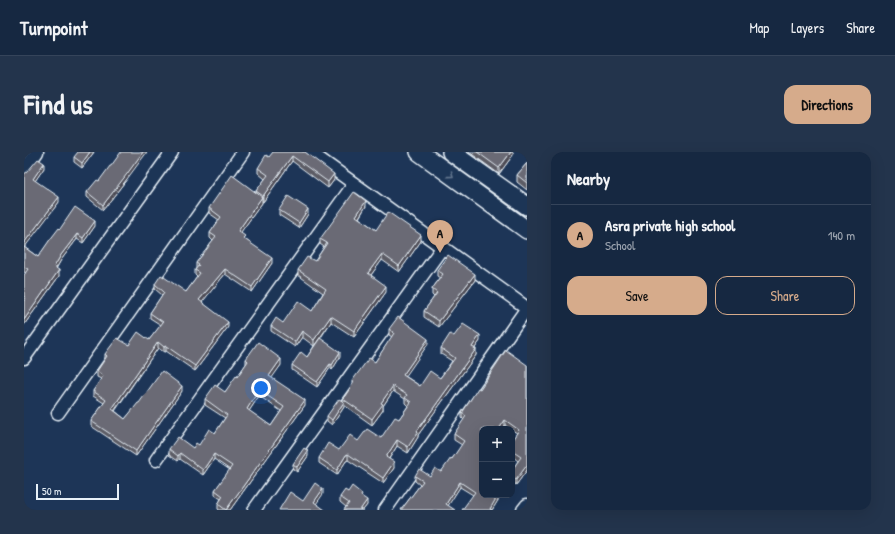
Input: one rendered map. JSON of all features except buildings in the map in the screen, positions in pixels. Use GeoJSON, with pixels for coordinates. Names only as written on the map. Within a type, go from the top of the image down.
{"type":"FeatureCollection","features":[{"type":"Feature","properties":{"kind":"street"},"geometry":{"type":"LineString","coordinates":[[24,170],[37,152]]}},
{"type":"Feature","properties":{"kind":"street"},"geometry":{"type":"LineString","coordinates":[[24,358],[172,152]]}},
{"type":"Feature","properties":{"kind":"street"},"geometry":{"type":"LineString","coordinates":[[58,413],[243,152]]}},
{"type":"Feature","properties":{"kind":"street"},"geometry":{"type":"LineString","coordinates":[[310,152],[527,308],[385,510]]}},
{"type":"Feature","properties":{"kind":"street"},"geometry":{"type":"LineString","coordinates":[[419,152],[527,230]]}},
{"type":"Feature","properties":{"kind":"street"},"geometry":{"type":"LineString","coordinates":[[456,153],[527,206]]}},
{"type":"Feature","properties":{"kind":"street"},"geometry":{"type":"LineString","coordinates":[[156,460],[354,184]]}},
{"type":"Feature","properties":{"kind":"street"},"geometry":{"type":"LineString","coordinates":[[254,510],[442,248]]}},
{"type":"Feature","properties":{"kind":"street"},"geometry":{"type":"LineString","coordinates":[[523,510],[527,505]]}},
{"type":"Feature","properties":{"kind":"place","name":"Asra private high school"},"geometry":{"type":"Point","coordinates":[440,253]}}]}
